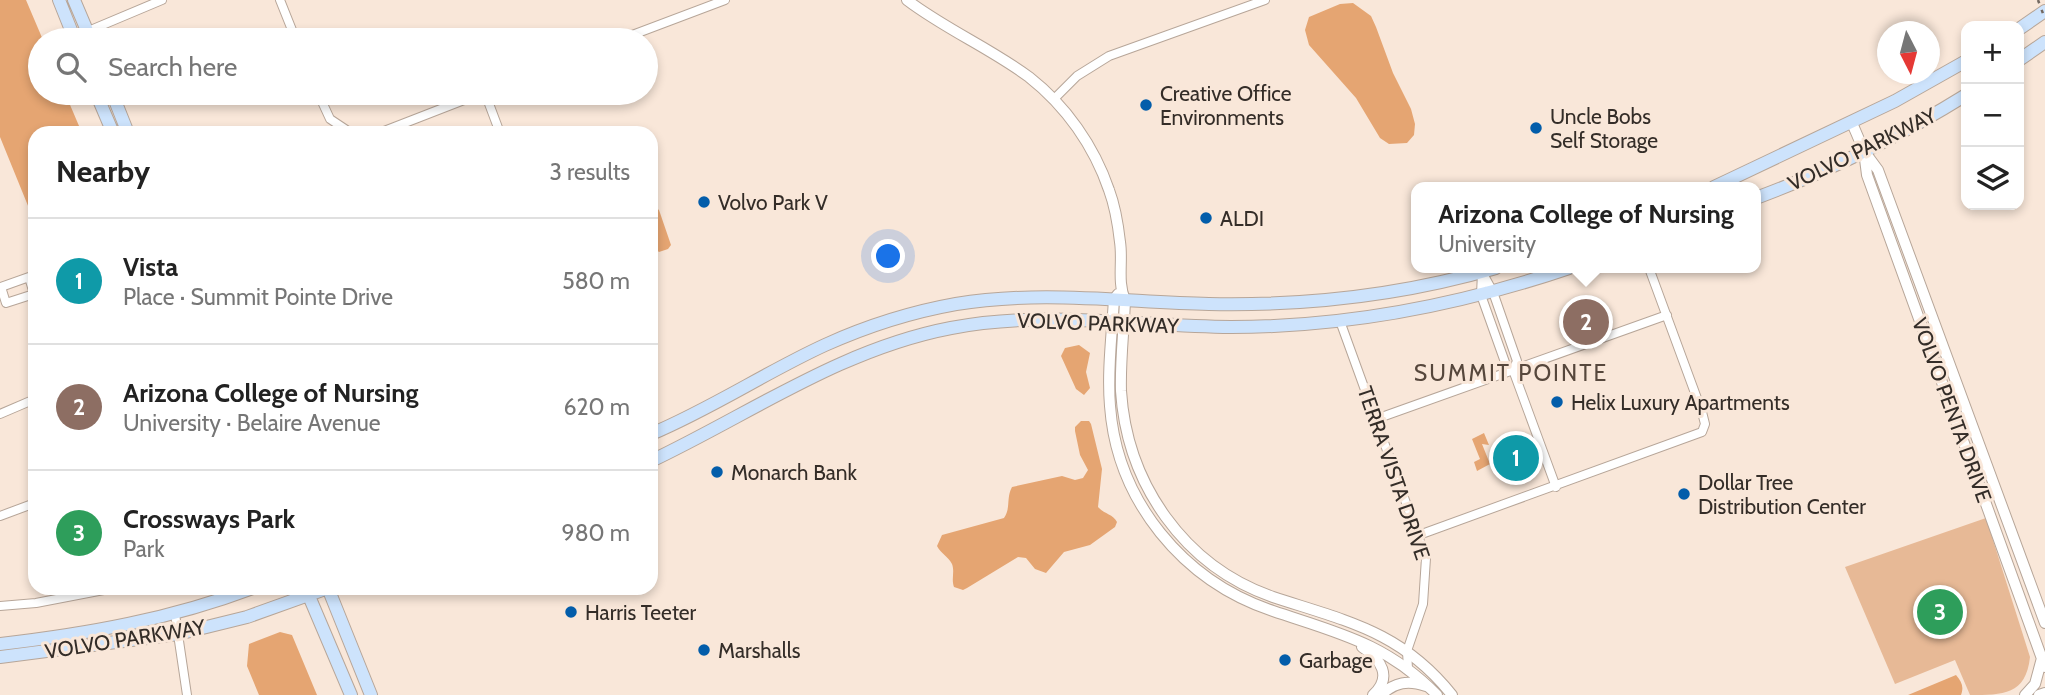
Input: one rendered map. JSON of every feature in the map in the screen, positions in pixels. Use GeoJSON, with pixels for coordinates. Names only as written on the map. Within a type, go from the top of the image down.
{"type":"FeatureCollection","features":[{"type":"Feature","properties":{"kind":"main road"},"geometry":{"type":"LineString","coordinates":[[59,0],[70,28]]}},
{"type":"Feature","properties":{"kind":"main road"},"geometry":{"type":"LineString","coordinates":[[74,0],[86,28]]}},
{"type":"Feature","properties":{"kind":"main road"},"geometry":{"type":"LineString","coordinates":[[2024,26],[2045,11]]}},
{"type":"Feature","properties":{"kind":"main road"},"geometry":{"type":"LineString","coordinates":[[2024,57],[2045,42]]}},
{"type":"Feature","properties":{"kind":"main road","name":"VOLVO PARKWAY"},"geometry":{"type":"LineString","coordinates":[[1730,182],[1919,89],[1961,64]]}},
{"type":"Feature","properties":{"kind":"main road","name":"VOLVO PARKWAY"},"geometry":{"type":"LineString","coordinates":[[1761,196],[1864,152],[1961,98]]}},
{"type":"Feature","properties":{"kind":"main road"},"geometry":{"type":"LineString","coordinates":[[101,105],[110,126]]}},
{"type":"Feature","properties":{"kind":"main road"},"geometry":{"type":"LineString","coordinates":[[117,105],[125,126]]}},
{"type":"Feature","properties":{"kind":"main road","name":"VOLVO PARKWAY"},"geometry":{"type":"LineString","coordinates":[[658,431],[824,345],[902,317],[956,304],[1012,298],[1066,297],[1120,297],[1238,304],[1309,302],[1389,292],[1477,273]]}},
{"type":"Feature","properties":{"kind":"main road","name":"VOLVO PARKWAY"},"geometry":{"type":"LineString","coordinates":[[658,457],[853,358],[898,341],[951,328],[1006,321],[1061,319],[1229,327],[1340,321],[1422,309],[1487,294],[1553,273]]}},
{"type":"Feature","properties":{"kind":"main road","name":"VOLVO PARKWAY"},"geometry":{"type":"LineString","coordinates":[[0,643],[89,633],[175,614],[232,595]]}},
{"type":"Feature","properties":{"kind":"main road","name":"VOLVO PARKWAY"},"geometry":{"type":"LineString","coordinates":[[0,657],[178,634],[247,617],[300,595]]}},
{"type":"Feature","properties":{"kind":"main road"},"geometry":{"type":"LineString","coordinates":[[308,595],[351,695]]}},
{"type":"Feature","properties":{"kind":"main road"},"geometry":{"type":"LineString","coordinates":[[331,595],[371,695]]}},
{"type":"Feature","properties":{"kind":"street"},"geometry":{"type":"LineString","coordinates":[[105,28],[162,0]]}},
{"type":"Feature","properties":{"kind":"street"},"geometry":{"type":"LineString","coordinates":[[280,0],[291,28]]}},
{"type":"Feature","properties":{"kind":"street"},"geometry":{"type":"LineString","coordinates":[[651,28],[724,0]]}},
{"type":"Feature","properties":{"kind":"street"},"geometry":{"type":"LineString","coordinates":[[906,0],[942,26],[1015,68],[1054,99],[1092,152],[1108,187],[1120,241],[1120,297],[1109,392],[1114,434],[1126,474],[1152,523],[1178,554],[1224,590],[1261,607],[1367,643],[1408,669],[1433,691]]}},
{"type":"Feature","properties":{"kind":"street"},"geometry":{"type":"LineString","coordinates":[[1235,0],[1238,10]]}},
{"type":"Feature","properties":{"kind":"street"},"geometry":{"type":"LineString","coordinates":[[1054,99],[1077,76],[1109,56],[1265,0]]}},
{"type":"Feature","properties":{"kind":"street"},"geometry":{"type":"LineString","coordinates":[[324,105],[330,119],[340,126]]}},
{"type":"Feature","properties":{"kind":"street"},"geometry":{"type":"LineString","coordinates":[[397,126],[452,105]]}},
{"type":"Feature","properties":{"kind":"street"},"geometry":{"type":"LineString","coordinates":[[489,105],[497,126]]}},
{"type":"Feature","properties":{"kind":"street","name":"VOLVO PENTA DRIVE"},"geometry":{"type":"LineString","coordinates":[[1852,123],[1864,152],[1867,175],[2043,663]]}},
{"type":"Feature","properties":{"kind":"street","name":"VOLVO PENTA DRIVE"},"geometry":{"type":"LineString","coordinates":[[1864,152],[1878,170],[2045,623]]}},
{"type":"Feature","properties":{"kind":"street"},"geometry":{"type":"LineString","coordinates":[[1482,273],[1506,365],[1514,370],[1556,487]]}},
{"type":"Feature","properties":{"kind":"street"},"geometry":{"type":"LineString","coordinates":[[1419,536],[1698,435],[1703,430],[1705,424],[1702,412],[1651,273]]}},
{"type":"Feature","properties":{"kind":"street"},"geometry":{"type":"LineString","coordinates":[[1376,419],[1667,315]]}},
{"type":"Feature","properties":{"kind":"street","name":"TERRA VISTA DRIVE"},"geometry":{"type":"LineString","coordinates":[[1340,321],[1426,558],[1423,604],[1407,651],[1408,669]]}},
{"type":"Feature","properties":{"kind":"street"},"geometry":{"type":"LineString","coordinates":[[1118,322],[1121,392],[1129,442],[1143,481],[1172,526],[1201,556],[1247,587],[1364,626],[1407,651],[1433,673],[1452,695]]}},
{"type":"Feature","properties":{"kind":"street"},"geometry":{"type":"LineString","coordinates":[[0,414],[28,403]]}},
{"type":"Feature","properties":{"kind":"street"},"geometry":{"type":"LineString","coordinates":[[1986,504],[1994,505],[2009,523]]}},
{"type":"Feature","properties":{"kind":"street"},"geometry":{"type":"LineString","coordinates":[[0,516],[28,506]]}},
{"type":"Feature","properties":{"kind":"street"},"geometry":{"type":"LineString","coordinates":[[0,606],[78,595]]}},
{"type":"Feature","properties":{"kind":"street"},"geometry":{"type":"LineString","coordinates":[[175,614],[187,695]]}},
{"type":"Feature","properties":{"kind":"street"},"geometry":{"type":"LineString","coordinates":[[1339,632],[1379,661],[1384,678],[1380,689],[1373,695]]}},
{"type":"Feature","properties":{"kind":"street"},"geometry":{"type":"LineString","coordinates":[[2025,695],[2035,684],[2043,663]]}},
{"type":"Feature","properties":{"kind":"street"},"geometry":{"type":"LineString","coordinates":[[1381,695],[1393,685],[1402,682],[1412,682],[1433,691]]}},
{"type":"Feature","properties":{"kind":"street"},"geometry":{"type":"LineString","coordinates":[[2039,695],[2045,693]]}},
{"type":"Feature","properties":{"kind":"shaded area"},"geometry":{"type":"Polygon","coordinates":[[[0,0],[26,0],[38,28],[28,28],[28,105],[70,105],[79,126],[28,126],[28,206],[0,137],[0,0]]]}},
{"type":"Feature","properties":{"kind":"shaded area"},"geometry":{"type":"Polygon","coordinates":[[[1353,3],[1371,16],[1393,73],[1411,109],[1415,124],[1414,135],[1407,143],[1389,144],[1380,138],[1356,98],[1309,45],[1305,30],[1309,17],[1340,4],[1353,3]]]}},
{"type":"Feature","properties":{"kind":"shaded area"},"geometry":{"type":"Polygon","coordinates":[[[658,209],[671,245],[658,251],[658,209]]]}},
{"type":"Feature","properties":{"kind":"shaded area"},"geometry":{"type":"Polygon","coordinates":[[[1079,345],[1090,353],[1086,372],[1090,388],[1084,395],[1076,389],[1061,356],[1065,348],[1079,345]]]}},
{"type":"Feature","properties":{"kind":"shaded area"},"geometry":{"type":"Polygon","coordinates":[[[1081,421],[1089,421],[1091,424],[1102,469],[1098,507],[1115,519],[1115,527],[1090,545],[1064,552],[1046,573],[1035,569],[1026,558],[1018,557],[963,590],[954,587],[952,564],[937,546],[942,535],[1004,518],[1012,487],[1062,476],[1075,480],[1083,478],[1088,470],[1080,455],[1075,431],[1081,421]]]}},
{"type":"Feature","properties":{"kind":"shaded area"},"geometry":{"type":"Polygon","coordinates":[[[1484,433],[1489,445],[1482,444],[1490,464],[1477,471],[1474,462],[1480,459],[1472,439],[1484,433]]]}},
{"type":"Feature","properties":{"kind":"shaded area"},"geometry":{"type":"Polygon","coordinates":[[[1986,518],[2030,657],[2024,679],[2018,686],[2002,693],[1970,695],[1955,660],[1895,684],[1845,567],[1986,518]]]}},
{"type":"Feature","properties":{"kind":"shaded area"},"geometry":{"type":"Polygon","coordinates":[[[280,632],[292,635],[317,695],[259,695],[247,666],[249,644],[280,632]]]}},
{"type":"Feature","properties":{"kind":"shaded area"},"geometry":{"type":"Polygon","coordinates":[[[1956,675],[1962,685],[1961,695],[1908,695],[1956,675]]]}},
{"type":"Feature","properties":{"kind":"railway"},"geometry":{"type":"LineString","coordinates":[[2038,0],[2045,19]]}},
{"type":"Feature","properties":{"kind":"place","name":"Creative Office Environments"},"geometry":{"type":"Point","coordinates":[1146,105]}},
{"type":"Feature","properties":{"kind":"place","name":"Uncle Bobs Self Storage"},"geometry":{"type":"Point","coordinates":[1536,128]}},
{"type":"Feature","properties":{"kind":"place","name":"Volvo Park V"},"geometry":{"type":"Point","coordinates":[704,202]}},
{"type":"Feature","properties":{"kind":"place","name":"ALDI"},"geometry":{"type":"Point","coordinates":[1206,218]}},
{"type":"Feature","properties":{"kind":"place","name":"Arizona College of Nursing"},"geometry":{"type":"Point","coordinates":[1586,322]}},
{"type":"Feature","properties":{"kind":"place","name":"Helix Luxury Apartments"},"geometry":{"type":"Point","coordinates":[1557,402]}},
{"type":"Feature","properties":{"kind":"place","name":"Vista"},"geometry":{"type":"Point","coordinates":[1516,458]}},
{"type":"Feature","properties":{"kind":"place","name":"Monarch Bank"},"geometry":{"type":"Point","coordinates":[717,472]}},
{"type":"Feature","properties":{"kind":"place","name":"Dollar Tree Distribution Center"},"geometry":{"type":"Point","coordinates":[1684,494]}},
{"type":"Feature","properties":{"kind":"place","name":"Harris Teeter"},"geometry":{"type":"Point","coordinates":[571,612]}},
{"type":"Feature","properties":{"kind":"place","name":"Crossways Park"},"geometry":{"type":"Point","coordinates":[1940,612]}},
{"type":"Feature","properties":{"kind":"place","name":"Marshalls"},"geometry":{"type":"Point","coordinates":[704,650]}},
{"type":"Feature","properties":{"kind":"place","name":"Garbage"},"geometry":{"type":"Point","coordinates":[1285,660]}},
{"type":"Feature","properties":{"kind":"district","name":"SUMMIT POINTE"},"geometry":{"type":"Point","coordinates":[1511,373]}}]}
